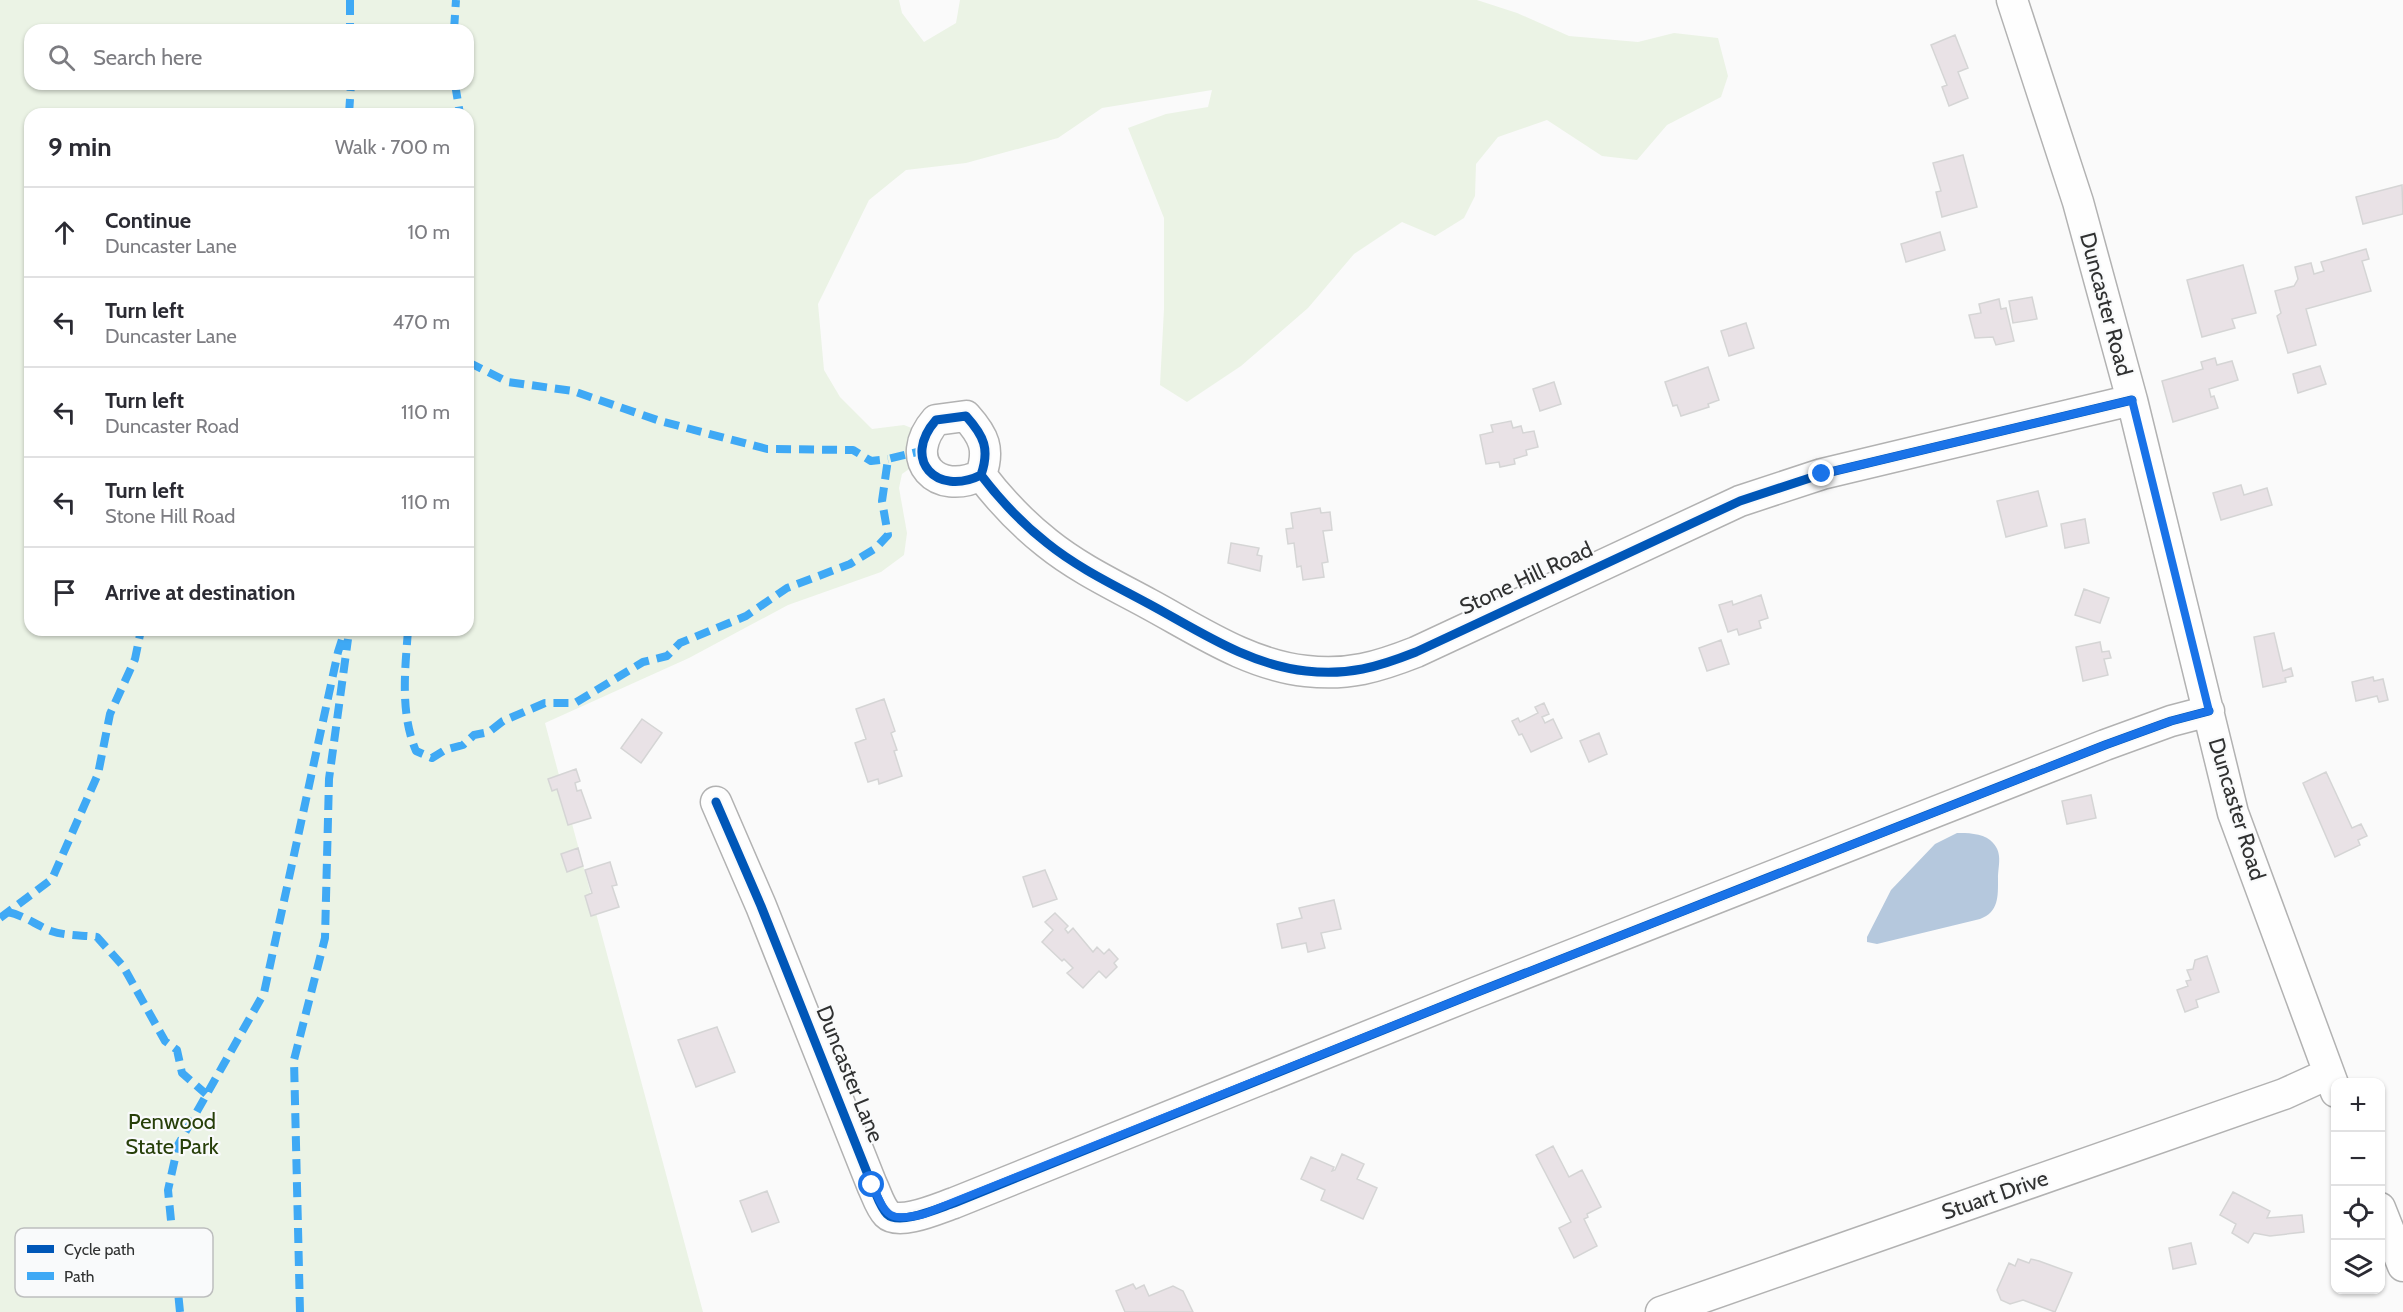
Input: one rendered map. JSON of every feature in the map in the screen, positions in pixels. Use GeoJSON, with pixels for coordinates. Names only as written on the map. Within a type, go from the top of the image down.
{"type":"FeatureCollection","features":[{"type":"Feature","properties":{"kind":"street","name":"Duncaster Road"},"geometry":{"type":"LineString","coordinates":[[2012,0],[2078,202],[2132,400],[2233,813],[2331,1080]]}},
{"type":"Feature","properties":{"kind":"street","name":"Stone Hill Road"},"geometry":{"type":"LineString","coordinates":[[981,475],[998,497],[1049,544],[1081,566],[1215,640],[1261,663],[1306,671],[1350,672],[1373,669],[1416,652],[1740,501],[1822,474],[2132,400]]}},
{"type":"Feature","properties":{"kind":"street","name":"Duncaster Lane"},"geometry":{"type":"LineString","coordinates":[[716,802],[761,906],[881,1204],[887,1214],[894,1218],[904,1218],[954,1203],[1475,993],[2105,745],[2171,721],[2209,711]]}},
{"type":"Feature","properties":{"kind":"street","name":"Stuart Drive"},"geometry":{"type":"LineString","coordinates":[[1661,1312],[2283,1094],[2331,1083]]}},
{"type":"Feature","properties":{"kind":"street"},"geometry":{"type":"LineString","coordinates":[[2385,1221],[2403,1266]]}},
{"type":"Feature","properties":{"kind":"green space","name":"Penwood State Park"},"geometry":{"type":"Polygon","coordinates":[[[0,0],[899,0],[902,13],[924,42],[956,23],[960,0],[1477,0],[1517,13],[1569,36],[1638,42],[1674,33],[1718,38],[1728,76],[1721,97],[1667,125],[1637,160],[1602,156],[1547,120],[1498,137],[1476,164],[1475,196],[1464,218],[1435,236],[1402,222],[1354,254],[1308,308],[1241,366],[1187,402],[1160,385],[1164,309],[1164,218],[1128,128],[1166,114],[1208,107],[1212,90],[1102,108],[1058,138],[966,163],[906,170],[869,200],[818,304],[824,370],[840,397],[872,429],[904,425],[924,433],[922,460],[902,474],[899,488],[907,533],[904,555],[881,572],[788,605],[689,658],[545,723],[703,1312],[0,1312],[0,0]]]}},
{"type":"Feature","properties":{"kind":"water"},"geometry":{"type":"Polygon","coordinates":[[[1957,833],[1983,836],[1990,840],[1997,849],[1999,858],[1997,897],[1991,912],[1980,919],[1877,944],[1867,942],[1867,937],[1891,890],[1935,844],[1957,833]]]}},
{"type":"Feature","properties":{"kind":"building"},"geometry":{"type":"Polygon","coordinates":[[[1955,35],[1968,68],[1958,72],[1968,98],[1949,106],[1942,87],[1947,85],[1931,45],[1955,35]]]}},
{"type":"Feature","properties":{"kind":"building"},"geometry":{"type":"Polygon","coordinates":[[[1963,155],[1977,207],[1942,217],[1936,192],[1941,191],[1933,163],[1963,155]]]}},
{"type":"Feature","properties":{"kind":"building"},"geometry":{"type":"Polygon","coordinates":[[[2402,185],[2403,214],[2363,224],[2356,197],[2402,185]]]}},
{"type":"Feature","properties":{"kind":"building"},"geometry":{"type":"Polygon","coordinates":[[[1940,232],[1945,250],[1906,262],[1901,244],[1940,232]]]}},
{"type":"Feature","properties":{"kind":"building"},"geometry":{"type":"Polygon","coordinates":[[[2366,249],[2369,259],[2362,261],[2371,291],[2306,309],[2316,345],[2288,353],[2277,316],[2281,313],[2275,291],[2294,286],[2298,279],[2295,267],[2311,263],[2314,274],[2324,271],[2321,262],[2366,249]]]}},
{"type":"Feature","properties":{"kind":"building"},"geometry":{"type":"Polygon","coordinates":[[[2243,265],[2256,313],[2232,319],[2235,328],[2202,337],[2187,280],[2243,265]]]}},
{"type":"Feature","properties":{"kind":"building"},"geometry":{"type":"Polygon","coordinates":[[[2032,297],[2037,319],[2013,323],[2009,301],[2032,297]]]}},
{"type":"Feature","properties":{"kind":"building"},"geometry":{"type":"Polygon","coordinates":[[[1999,299],[2001,309],[2006,308],[2014,341],[1996,345],[1993,337],[1975,338],[1969,315],[1981,313],[1979,304],[1999,299]]]}},
{"type":"Feature","properties":{"kind":"building"},"geometry":{"type":"Polygon","coordinates":[[[1746,323],[1754,348],[1729,356],[1721,331],[1746,323]]]}},
{"type":"Feature","properties":{"kind":"building"},"geometry":{"type":"Polygon","coordinates":[[[2215,358],[2217,365],[2232,361],[2238,380],[2209,389],[2218,408],[2173,422],[2162,381],[2203,369],[2201,362],[2215,358]]]}},
{"type":"Feature","properties":{"kind":"building"},"geometry":{"type":"Polygon","coordinates":[[[2320,366],[2326,384],[2298,393],[2293,374],[2320,366]]]}},
{"type":"Feature","properties":{"kind":"building"},"geometry":{"type":"Polygon","coordinates":[[[1708,367],[1719,400],[1708,404],[1709,407],[1681,416],[1677,405],[1673,406],[1665,382],[1708,367]]]}},
{"type":"Feature","properties":{"kind":"building"},"geometry":{"type":"Polygon","coordinates":[[[1554,382],[1561,404],[1540,411],[1533,389],[1554,382]]]}},
{"type":"Feature","properties":{"kind":"building"},"geometry":{"type":"Polygon","coordinates":[[[1511,421],[1513,428],[1521,426],[1523,433],[1534,431],[1538,447],[1526,450],[1527,455],[1514,459],[1515,464],[1500,467],[1499,462],[1486,464],[1480,435],[1493,432],[1491,425],[1511,421]]]}},
{"type":"Feature","properties":{"kind":"building"},"geometry":{"type":"Polygon","coordinates":[[[2241,485],[2244,495],[2267,488],[2272,505],[2221,520],[2213,493],[2241,485]]]}},
{"type":"Feature","properties":{"kind":"building"},"geometry":{"type":"Polygon","coordinates":[[[2038,491],[2047,526],[2006,537],[1997,501],[2038,491]]]}},
{"type":"Feature","properties":{"kind":"building"},"geometry":{"type":"Polygon","coordinates":[[[1320,508],[1321,513],[1330,512],[1332,530],[1323,531],[1328,562],[1322,563],[1324,577],[1303,580],[1301,566],[1297,567],[1294,543],[1288,544],[1286,529],[1293,528],[1291,513],[1320,508]]]}},
{"type":"Feature","properties":{"kind":"building"},"geometry":{"type":"Polygon","coordinates":[[[2085,519],[2089,543],[2065,548],[2061,524],[2085,519]]]}},
{"type":"Feature","properties":{"kind":"building"},"geometry":{"type":"Polygon","coordinates":[[[1231,543],[1259,548],[1257,555],[1262,556],[1260,571],[1228,563],[1231,543]]]}},
{"type":"Feature","properties":{"kind":"building"},"geometry":{"type":"Polygon","coordinates":[[[2084,589],[2109,598],[2100,623],[2075,615],[2084,589]]]}},
{"type":"Feature","properties":{"kind":"building"},"geometry":{"type":"Polygon","coordinates":[[[1761,595],[1768,618],[1759,621],[1761,628],[1739,635],[1737,629],[1728,632],[1719,605],[1732,601],[1733,605],[1761,595]]]}},
{"type":"Feature","properties":{"kind":"building"},"geometry":{"type":"Polygon","coordinates":[[[2274,633],[2283,671],[2291,668],[2293,676],[2285,678],[2286,682],[2263,687],[2254,637],[2274,633]]]}},
{"type":"Feature","properties":{"kind":"building"},"geometry":{"type":"Polygon","coordinates":[[[1721,640],[1729,664],[1707,671],[1699,648],[1721,640]]]}},
{"type":"Feature","properties":{"kind":"building"},"geometry":{"type":"Polygon","coordinates":[[[2100,642],[2102,652],[2109,651],[2111,658],[2104,659],[2108,675],[2083,681],[2076,647],[2100,642]]]}},
{"type":"Feature","properties":{"kind":"building"},"geometry":{"type":"Polygon","coordinates":[[[2373,677],[2374,681],[2383,679],[2388,700],[2379,702],[2377,696],[2356,701],[2352,682],[2373,677]]]}},
{"type":"Feature","properties":{"kind":"building"},"geometry":{"type":"Polygon","coordinates":[[[884,699],[895,731],[891,733],[902,776],[879,784],[878,779],[868,782],[855,743],[866,739],[856,709],[884,699]]]}},
{"type":"Feature","properties":{"kind":"building"},"geometry":{"type":"Polygon","coordinates":[[[1544,703],[1549,714],[1542,717],[1545,723],[1553,719],[1562,738],[1531,752],[1512,721],[1518,718],[1520,722],[1538,713],[1535,707],[1544,703]]]}},
{"type":"Feature","properties":{"kind":"building"},"geometry":{"type":"Polygon","coordinates":[[[642,719],[662,733],[641,763],[621,748],[642,719]]]}},
{"type":"Feature","properties":{"kind":"building"},"geometry":{"type":"Polygon","coordinates":[[[1599,733],[1607,754],[1589,762],[1580,741],[1599,733]]]}},
{"type":"Feature","properties":{"kind":"building"},"geometry":{"type":"Polygon","coordinates":[[[576,769],[580,781],[575,783],[577,791],[581,790],[591,818],[568,825],[557,789],[552,791],[548,779],[576,769]]]}},
{"type":"Feature","properties":{"kind":"building"},"geometry":{"type":"Polygon","coordinates":[[[2326,772],[2352,828],[2361,824],[2367,836],[2358,840],[2360,845],[2335,857],[2303,783],[2326,772]]]}},
{"type":"Feature","properties":{"kind":"building"},"geometry":{"type":"Polygon","coordinates":[[[2091,795],[2096,818],[2067,824],[2062,801],[2091,795]]]}},
{"type":"Feature","properties":{"kind":"building"},"geometry":{"type":"Polygon","coordinates":[[[578,848],[583,866],[567,872],[561,854],[578,848]]]}},
{"type":"Feature","properties":{"kind":"building"},"geometry":{"type":"Polygon","coordinates":[[[610,862],[617,885],[612,886],[619,907],[591,916],[585,896],[592,893],[585,870],[610,862]]]}},
{"type":"Feature","properties":{"kind":"building"},"geometry":{"type":"Polygon","coordinates":[[[1045,870],[1057,899],[1033,907],[1023,877],[1045,870]]]}},
{"type":"Feature","properties":{"kind":"building"},"geometry":{"type":"Polygon","coordinates":[[[1334,900],[1341,929],[1321,933],[1325,948],[1308,952],[1306,943],[1282,948],[1277,924],[1302,918],[1299,908],[1334,900]]]}},
{"type":"Feature","properties":{"kind":"building"},"geometry":{"type":"Polygon","coordinates":[[[1055,913],[1068,926],[1065,929],[1068,933],[1073,928],[1093,952],[1097,947],[1104,954],[1109,949],[1118,959],[1114,963],[1117,967],[1106,978],[1099,971],[1083,988],[1067,973],[1073,968],[1042,942],[1053,930],[1045,922],[1055,913]]]}},
{"type":"Feature","properties":{"kind":"building"},"geometry":{"type":"Polygon","coordinates":[[[2207,956],[2219,992],[2196,1000],[2198,1007],[2185,1012],[2177,990],[2188,986],[2186,981],[2191,980],[2187,970],[2193,969],[2195,960],[2207,956]]]}},
{"type":"Feature","properties":{"kind":"building"},"geometry":{"type":"Polygon","coordinates":[[[717,1027],[735,1072],[696,1087],[678,1040],[717,1027]]]}},
{"type":"Feature","properties":{"kind":"building"},"geometry":{"type":"Polygon","coordinates":[[[1553,1146],[1569,1177],[1582,1170],[1601,1207],[1587,1214],[1588,1217],[1584,1219],[1597,1246],[1574,1258],[1559,1228],[1571,1222],[1536,1155],[1553,1146]]]}},
{"type":"Feature","properties":{"kind":"building"},"geometry":{"type":"Polygon","coordinates":[[[1342,1154],[1364,1164],[1357,1179],[1377,1188],[1363,1219],[1321,1200],[1325,1190],[1301,1179],[1311,1157],[1334,1167],[1332,1171],[1335,1170],[1342,1154]]]}},
{"type":"Feature","properties":{"kind":"building"},"geometry":{"type":"Polygon","coordinates":[[[767,1191],[779,1222],[752,1232],[740,1201],[767,1191]]]}},
{"type":"Feature","properties":{"kind":"building"},"geometry":{"type":"Polygon","coordinates":[[[2233,1192],[2270,1211],[2267,1218],[2302,1215],[2304,1232],[2270,1236],[2254,1233],[2248,1243],[2232,1233],[2236,1224],[2220,1215],[2233,1192]]]}},
{"type":"Feature","properties":{"kind":"building"},"geometry":{"type":"Polygon","coordinates":[[[2191,1243],[2196,1264],[2173,1269],[2169,1248],[2191,1243]]]}},
{"type":"Feature","properties":{"kind":"building"},"geometry":{"type":"Polygon","coordinates":[[[2018,1259],[2029,1263],[2031,1259],[2039,1261],[2072,1273],[2055,1312],[2023,1300],[2010,1304],[2001,1300],[1997,1290],[2009,1263],[2015,1266],[2018,1259]]]}},
{"type":"Feature","properties":{"kind":"building"},"geometry":{"type":"Polygon","coordinates":[[[1133,1284],[1136,1289],[1144,1285],[1149,1296],[1173,1286],[1183,1291],[1193,1312],[1125,1312],[1116,1291],[1133,1284]]]}},
{"type":"Feature","properties":{"kind":"marked path"},"geometry":{"type":"LineString","coordinates":[[350,0],[350,24]]}},
{"type":"Feature","properties":{"kind":"marked path"},"geometry":{"type":"LineString","coordinates":[[454,24],[456,0]]}},
{"type":"Feature","properties":{"kind":"marked path"},"geometry":{"type":"LineString","coordinates":[[349,108],[351,90]]}},
{"type":"Feature","properties":{"kind":"marked path"},"geometry":{"type":"LineString","coordinates":[[456,90],[459,108]]}},
{"type":"Feature","properties":{"kind":"marked path"},"geometry":{"type":"LineString","coordinates":[[474,365],[508,382],[573,391],[660,421],[767,449],[853,450],[871,461],[888,459]]}},
{"type":"Feature","properties":{"kind":"marked path"},"geometry":{"type":"LineString","coordinates":[[408,636],[405,692],[408,722],[416,751],[432,758],[445,750],[463,745],[474,735],[489,732],[503,721],[545,703],[575,703],[643,662],[667,656],[680,643],[746,616],[787,588],[850,564],[876,548],[888,535],[882,501],[888,459],[921,451]]}},
{"type":"Feature","properties":{"kind":"marked path"},"geometry":{"type":"LineString","coordinates":[[0,918],[52,879],[98,774],[110,714],[135,659],[140,636]]}},
{"type":"Feature","properties":{"kind":"marked path"},"geometry":{"type":"LineString","coordinates":[[172,1228],[168,1190],[178,1145],[264,993],[343,636]]}},
{"type":"Feature","properties":{"kind":"marked path"},"geometry":{"type":"LineString","coordinates":[[300,1312],[294,1060],[325,938],[329,779],[348,639]]}},
{"type":"Feature","properties":{"kind":"marked path"},"geometry":{"type":"LineString","coordinates":[[8,912],[57,933],[97,937],[123,966],[165,1041],[177,1050],[182,1073],[206,1094]]}},
{"type":"Feature","properties":{"kind":"marked path"},"geometry":{"type":"LineString","coordinates":[[179,1297],[180,1312]]}},
{"type":"Feature","properties":{"kind":"cycle path"},"geometry":{"type":"LineString","coordinates":[[981,475],[965,481],[950,481],[938,478],[929,471],[923,461],[922,449],[926,435],[936,420],[966,416],[984,443],[985,458],[981,475],[1021,520],[1047,543],[1096,576],[1244,654],[1285,668],[1336,672],[1376,666],[1416,652],[1740,501],[1822,474],[2132,400]]}},
{"type":"Feature","properties":{"kind":"cycle path"},"geometry":{"type":"LineString","coordinates":[[716,802],[761,906],[878,1200],[887,1214],[900,1218],[919,1215],[954,1203],[1475,993],[2105,745],[2171,721],[2209,711]]}},
{"type":"Feature","properties":{"kind":"route"},"geometry":{"type":"LineString","coordinates":[[872,1185],[887,1214],[894,1218],[924,1214],[1475,993],[1899,829],[2105,745],[2171,721],[2209,711],[2132,400],[1822,474]]}}]}
